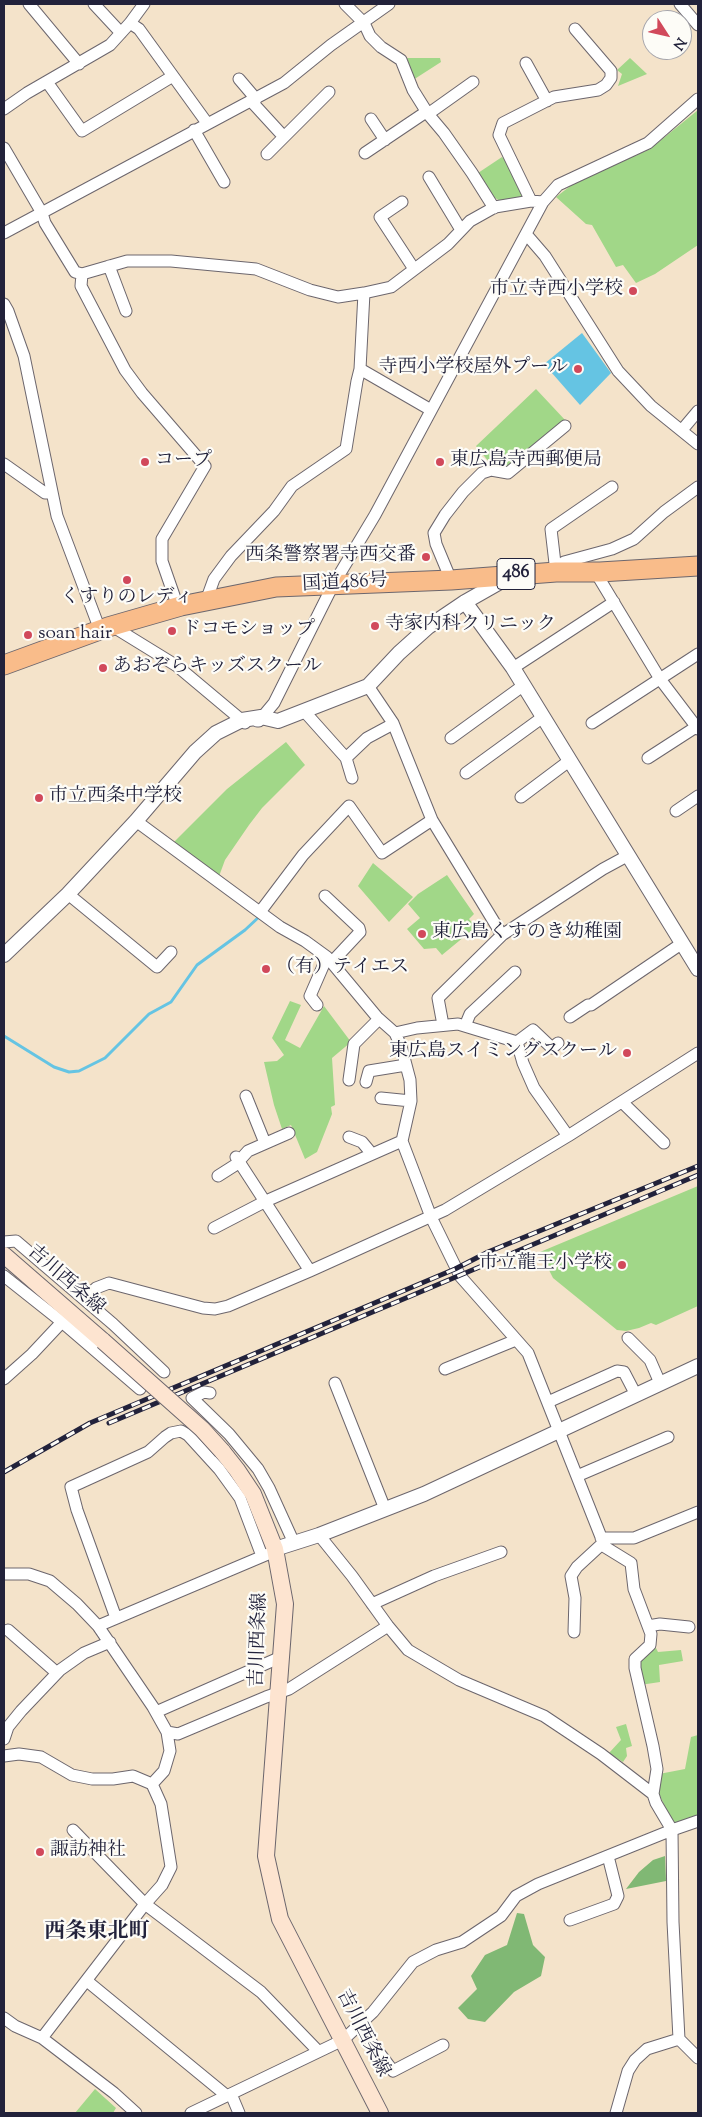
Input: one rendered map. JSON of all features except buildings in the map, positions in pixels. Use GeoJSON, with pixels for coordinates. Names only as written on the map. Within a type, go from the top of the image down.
{"type":"FeatureCollection","features":[{"type":"Feature","properties":{"kind":"highway","name":"国道486号"},"geometry":{"type":"LineString","coordinates":[[4,665],[106,628],[178,607],[276,588],[698,566]]}},
{"type":"Feature","properties":{"kind":"main road","name":"吉川西条線"},"geometry":{"type":"LineString","coordinates":[[4,1254],[191,1419],[238,1470],[253,1494],[285,1604],[266,1856],[280,1920],[380,2113]]}},
{"type":"Feature","properties":{"kind":"street"},"geometry":{"type":"LineString","coordinates":[[29,4],[78,64]]}},
{"type":"Feature","properties":{"kind":"street"},"geometry":{"type":"LineString","coordinates":[[94,4],[121,33]]}},
{"type":"Feature","properties":{"kind":"street"},"geometry":{"type":"LineString","coordinates":[[4,109],[27,93],[110,45],[130,24],[144,4]]}},
{"type":"Feature","properties":{"kind":"street"},"geometry":{"type":"LineString","coordinates":[[345,4],[364,23],[370,36],[381,47],[402,60],[413,90],[427,113],[444,133],[494,208]]}},
{"type":"Feature","properties":{"kind":"street"},"geometry":{"type":"LineString","coordinates":[[4,233],[284,83],[331,45],[389,4]]}},
{"type":"Feature","properties":{"kind":"street"},"geometry":{"type":"LineString","coordinates":[[680,4],[698,25]]}},
{"type":"Feature","properties":{"kind":"street"},"geometry":{"type":"LineString","coordinates":[[130,24],[139,29],[207,123]]}},
{"type":"Feature","properties":{"kind":"street"},"geometry":{"type":"LineString","coordinates":[[531,201],[499,135],[503,122],[547,100],[554,97],[598,90],[606,85],[611,78],[611,71],[575,29]]}},
{"type":"Feature","properties":{"kind":"street"},"geometry":{"type":"LineString","coordinates":[[526,63],[547,100]]}},
{"type":"Feature","properties":{"kind":"street"},"geometry":{"type":"LineString","coordinates":[[47,82],[82,132],[173,76]]}},
{"type":"Feature","properties":{"kind":"street"},"geometry":{"type":"LineString","coordinates":[[239,78],[253,100],[284,137]]}},
{"type":"Feature","properties":{"kind":"street"},"geometry":{"type":"LineString","coordinates":[[365,153],[473,82]]}},
{"type":"Feature","properties":{"kind":"street"},"geometry":{"type":"LineString","coordinates":[[267,154],[329,92]]}},
{"type":"Feature","properties":{"kind":"street"},"geometry":{"type":"LineString","coordinates":[[4,955],[68,894],[136,821],[194,752],[216,734],[251,720],[274,704],[333,585],[375,515],[543,202],[558,185],[648,143],[698,99]]}},
{"type":"Feature","properties":{"kind":"street"},"geometry":{"type":"LineString","coordinates":[[371,119],[385,140]]}},
{"type":"Feature","properties":{"kind":"street"},"geometry":{"type":"LineString","coordinates":[[194,130],[224,182]]}},
{"type":"Feature","properties":{"kind":"street"},"geometry":{"type":"LineString","coordinates":[[4,148],[42,213],[45,223],[75,272],[82,274],[127,261],[172,261],[256,269],[310,290],[338,297],[364,293],[391,287],[448,244],[470,221],[494,208],[531,201],[543,202]]}},
{"type":"Feature","properties":{"kind":"street"},"geometry":{"type":"LineString","coordinates":[[430,176],[461,230]]}},
{"type":"Feature","properties":{"kind":"street"},"geometry":{"type":"LineString","coordinates":[[402,202],[380,217],[414,269]]}},
{"type":"Feature","properties":{"kind":"street"},"geometry":{"type":"LineString","coordinates":[[526,234],[545,256],[618,371],[651,406],[698,444]]}},
{"type":"Feature","properties":{"kind":"street"},"geometry":{"type":"LineString","coordinates":[[109,266],[126,312]]}},
{"type":"Feature","properties":{"kind":"street"},"geometry":{"type":"LineString","coordinates":[[82,274],[81,286],[125,370],[142,393],[205,466],[162,539],[162,561],[178,607]]}},
{"type":"Feature","properties":{"kind":"street"},"geometry":{"type":"LineString","coordinates":[[206,601],[214,579],[231,556],[274,511],[292,486],[346,449],[356,381],[360,369],[364,293]]}},
{"type":"Feature","properties":{"kind":"street"},"geometry":{"type":"LineString","coordinates":[[4,304],[24,356],[56,516],[106,628],[177,666],[251,720],[278,721],[368,686],[399,653],[428,627],[465,602],[514,575]]}},
{"type":"Feature","properties":{"kind":"street"},"geometry":{"type":"LineString","coordinates":[[360,369],[431,410]]}},
{"type":"Feature","properties":{"kind":"street"},"geometry":{"type":"LineString","coordinates":[[682,430],[698,411]]}},
{"type":"Feature","properties":{"kind":"street"},"geometry":{"type":"LineString","coordinates":[[451,580],[436,544],[434,533],[445,515],[463,492],[482,473],[491,470],[508,473],[565,426]]}},
{"type":"Feature","properties":{"kind":"street"},"geometry":{"type":"LineString","coordinates":[[4,464],[45,493],[51,493]]}},
{"type":"Feature","properties":{"kind":"street"},"geometry":{"type":"LineString","coordinates":[[556,572],[550,529],[612,487]]}},
{"type":"Feature","properties":{"kind":"street"},"geometry":{"type":"LineString","coordinates":[[556,572],[564,562],[612,550],[634,539],[664,512],[698,487]]}},
{"type":"Feature","properties":{"kind":"street"},"geometry":{"type":"LineString","coordinates":[[600,572],[599,578],[660,679],[696,724],[648,758]]}},
{"type":"Feature","properties":{"kind":"street"},"geometry":{"type":"LineString","coordinates":[[465,602],[524,685],[627,856],[698,969]]}},
{"type":"Feature","properties":{"kind":"street"},"geometry":{"type":"LineString","coordinates":[[513,668],[614,602]]}},
{"type":"Feature","properties":{"kind":"street"},"geometry":{"type":"LineString","coordinates":[[592,723],[698,654]]}},
{"type":"Feature","properties":{"kind":"street"},"geometry":{"type":"LineString","coordinates":[[451,738],[524,685]]}},
{"type":"Feature","properties":{"kind":"street"},"geometry":{"type":"LineString","coordinates":[[368,686],[393,724],[432,820],[502,935]]}},
{"type":"Feature","properties":{"kind":"street"},"geometry":{"type":"LineString","coordinates":[[304,711],[346,758],[352,778]]}},
{"type":"Feature","properties":{"kind":"street"},"geometry":{"type":"LineString","coordinates":[[466,774],[543,717]]}},
{"type":"Feature","properties":{"kind":"street"},"geometry":{"type":"LineString","coordinates":[[346,758],[367,738],[393,724]]}},
{"type":"Feature","properties":{"kind":"street"},"geometry":{"type":"LineString","coordinates":[[521,797],[569,761]]}},
{"type":"Feature","properties":{"kind":"street"},"geometry":{"type":"LineString","coordinates":[[676,811],[698,796]]}},
{"type":"Feature","properties":{"kind":"street"},"geometry":{"type":"LineString","coordinates":[[260,912],[303,855],[349,806],[382,853],[432,820]]}},
{"type":"Feature","properties":{"kind":"street"},"geometry":{"type":"LineString","coordinates":[[136,821],[329,960],[379,1019],[395,1033],[402,1046],[410,1080],[411,1101],[402,1141],[431,1217],[460,1276],[528,1353],[605,1547],[631,1563],[634,1589],[651,1634],[650,1645],[635,1659],[635,1668],[657,1769],[653,1794],[656,1803],[672,1830],[673,1922],[679,2039],[698,2056]]}},
{"type":"Feature","properties":{"kind":"street"},"geometry":{"type":"LineString","coordinates":[[443,1025],[438,998],[502,935],[627,856]]}},
{"type":"Feature","properties":{"kind":"street"},"geometry":{"type":"LineString","coordinates":[[68,894],[157,967],[171,952]]}},
{"type":"Feature","properties":{"kind":"street"},"geometry":{"type":"LineString","coordinates":[[317,1004],[310,996],[329,960],[360,932],[359,928],[325,896]]}},
{"type":"Feature","properties":{"kind":"street"},"geometry":{"type":"LineString","coordinates":[[570,1017],[591,1005],[681,944]]}},
{"type":"Feature","properties":{"kind":"street"},"geometry":{"type":"LineString","coordinates":[[465,1026],[470,1014],[515,972]]}},
{"type":"Feature","properties":{"kind":"street"},"geometry":{"type":"LineString","coordinates":[[349,1080],[354,1044],[379,1019]]}},
{"type":"Feature","properties":{"kind":"street"},"geometry":{"type":"LineString","coordinates":[[395,1033],[417,1028],[458,1024],[517,1042]]}},
{"type":"Feature","properties":{"kind":"street"},"geometry":{"type":"LineString","coordinates":[[517,1042],[533,1030],[552,1048],[558,1044]]}},
{"type":"Feature","properties":{"kind":"street"},"geometry":{"type":"LineString","coordinates":[[517,1042],[523,1064],[534,1088],[568,1136]]}},
{"type":"Feature","properties":{"kind":"street"},"geometry":{"type":"LineString","coordinates":[[84,1299],[96,1288],[109,1283],[203,1308],[215,1309],[310,1271],[431,1217],[568,1136],[698,1053]]}},
{"type":"Feature","properties":{"kind":"street"},"geometry":{"type":"LineString","coordinates":[[366,1082],[369,1071],[406,1065]]}},
{"type":"Feature","properties":{"kind":"street"},"geometry":{"type":"LineString","coordinates":[[246,1096],[265,1144]]}},
{"type":"Feature","properties":{"kind":"street"},"geometry":{"type":"LineString","coordinates":[[381,1098],[411,1101]]}},
{"type":"Feature","properties":{"kind":"street"},"geometry":{"type":"LineString","coordinates":[[622,1102],[664,1143]]}},
{"type":"Feature","properties":{"kind":"street"},"geometry":{"type":"LineString","coordinates":[[218,1176],[248,1151],[289,1133]]}},
{"type":"Feature","properties":{"kind":"street"},"geometry":{"type":"LineString","coordinates":[[349,1137],[362,1142],[372,1154]]}},
{"type":"Feature","properties":{"kind":"street"},"geometry":{"type":"LineString","coordinates":[[214,1228],[266,1201],[402,1141]]}},
{"type":"Feature","properties":{"kind":"street"},"geometry":{"type":"LineString","coordinates":[[238,1160],[310,1271]]}},
{"type":"Feature","properties":{"kind":"street"},"geometry":{"type":"LineString","coordinates":[[4,1242],[16,1241],[84,1299],[164,1372]]}},
{"type":"Feature","properties":{"kind":"street"},"geometry":{"type":"LineString","coordinates":[[4,1276],[62,1322],[140,1390]]}},
{"type":"Feature","properties":{"kind":"street"},"geometry":{"type":"LineString","coordinates":[[4,1379],[32,1354],[62,1322]]}},
{"type":"Feature","properties":{"kind":"street"},"geometry":{"type":"LineString","coordinates":[[628,1338],[650,1360],[660,1383]]}},
{"type":"Feature","properties":{"kind":"street"},"geometry":{"type":"LineString","coordinates":[[445,1369],[516,1340]]}},
{"type":"Feature","properties":{"kind":"street"},"geometry":{"type":"LineString","coordinates":[[120,1372],[140,1349]]}},
{"type":"Feature","properties":{"kind":"street"},"geometry":{"type":"LineString","coordinates":[[98,1626],[269,1553],[424,1494],[698,1366]]}},
{"type":"Feature","properties":{"kind":"street"},"geometry":{"type":"LineString","coordinates":[[548,1402],[617,1370],[624,1372],[636,1395]]}},
{"type":"Feature","properties":{"kind":"street"},"geometry":{"type":"LineString","coordinates":[[335,1383],[385,1509]]}},
{"type":"Feature","properties":{"kind":"street"},"geometry":{"type":"LineString","coordinates":[[210,1392],[204,1392],[192,1398],[229,1434],[258,1470],[269,1488],[294,1544]]}},
{"type":"Feature","properties":{"kind":"street"},"geometry":{"type":"LineString","coordinates":[[184,1434],[205,1410]]}},
{"type":"Feature","properties":{"kind":"street"},"geometry":{"type":"LineString","coordinates":[[116,1618],[77,1510],[72,1487],[148,1452],[165,1437],[172,1434],[180,1432],[184,1434],[219,1469],[240,1498],[269,1553]]}},
{"type":"Feature","properties":{"kind":"street"},"geometry":{"type":"LineString","coordinates":[[577,1476],[668,1437]]}},
{"type":"Feature","properties":{"kind":"street"},"geometry":{"type":"LineString","coordinates":[[574,1632],[575,1598],[571,1576],[602,1540],[634,1538],[698,1512]]}},
{"type":"Feature","properties":{"kind":"street"},"geometry":{"type":"LineString","coordinates":[[319,1535],[408,1650],[459,1680],[544,1716],[601,1754],[653,1794]]}},
{"type":"Feature","properties":{"kind":"street"},"geometry":{"type":"LineString","coordinates":[[372,1604],[434,1576],[501,1552]]}},
{"type":"Feature","properties":{"kind":"street"},"geometry":{"type":"LineString","coordinates":[[4,1574],[30,1574],[50,1581],[77,1604],[110,1642],[167,1732],[170,1751],[164,1771],[152,1784]]}},
{"type":"Feature","properties":{"kind":"street"},"geometry":{"type":"LineString","coordinates":[[648,1626],[660,1624],[689,1627]]}},
{"type":"Feature","properties":{"kind":"street"},"geometry":{"type":"LineString","coordinates":[[167,1732],[178,1734],[266,1697],[279,1694],[388,1626]]}},
{"type":"Feature","properties":{"kind":"street"},"geometry":{"type":"LineString","coordinates":[[8,1630],[57,1673]]}},
{"type":"Feature","properties":{"kind":"street"},"geometry":{"type":"LineString","coordinates":[[4,1739],[8,1727],[16,1716],[57,1673],[84,1653],[110,1642]]}},
{"type":"Feature","properties":{"kind":"street"},"geometry":{"type":"LineString","coordinates":[[156,1712],[281,1657]]}},
{"type":"Feature","properties":{"kind":"street"},"geometry":{"type":"LineString","coordinates":[[4,1756],[20,1754],[41,1757],[72,1775],[92,1779],[113,1779],[133,1776],[152,1784],[161,1804],[171,1867],[162,1885],[145,1904],[42,2038]]}},
{"type":"Feature","properties":{"kind":"street"},"geometry":{"type":"LineString","coordinates":[[196,2112],[343,2040],[373,2012],[413,1962],[436,1950],[462,1942],[501,1916],[516,1896],[538,1884],[698,1821]]}},
{"type":"Feature","properties":{"kind":"street"},"geometry":{"type":"LineString","coordinates":[[73,1830],[145,1904],[261,1992],[318,2051]]}},
{"type":"Feature","properties":{"kind":"street"},"geometry":{"type":"LineString","coordinates":[[570,1920],[614,1904],[618,1896],[608,1856]]}},
{"type":"Feature","properties":{"kind":"street"},"geometry":{"type":"LineString","coordinates":[[87,1981],[229,2095],[239,2113]]}},
{"type":"Feature","properties":{"kind":"street"},"geometry":{"type":"LineString","coordinates":[[4,2018],[15,2026],[42,2038],[114,2093],[136,2113]]}},
{"type":"Feature","properties":{"kind":"street"},"geometry":{"type":"LineString","coordinates":[[359,2026],[393,2071],[443,2045]]}},
{"type":"Feature","properties":{"kind":"street"},"geometry":{"type":"LineString","coordinates":[[616,2113],[628,2071],[635,2060],[647,2049],[679,2039]]}},
{"type":"Feature","properties":{"kind":"green space"},"geometry":{"type":"Polygon","coordinates":[[[407,58],[440,58],[441,62],[413,80],[407,58]]]}},
{"type":"Feature","properties":{"kind":"green space"},"geometry":{"type":"Polygon","coordinates":[[[630,58],[647,74],[618,86],[622,74],[617,70],[630,58]]]}},
{"type":"Feature","properties":{"kind":"green space"},"geometry":{"type":"Polygon","coordinates":[[[698,110],[698,245],[655,274],[636,283],[623,265],[616,267],[592,225],[586,224],[556,197],[573,184],[650,149],[698,110]]]}},
{"type":"Feature","properties":{"kind":"green space"},"geometry":{"type":"Polygon","coordinates":[[[502,157],[524,199],[504,204],[494,197],[478,173],[502,157]]]}},
{"type":"Feature","properties":{"kind":"green space"},"geometry":{"type":"Polygon","coordinates":[[[536,389],[566,421],[507,468],[489,462],[476,446],[536,389]]]}},
{"type":"Feature","properties":{"kind":"green space"},"geometry":{"type":"Polygon","coordinates":[[[286,742],[305,765],[262,808],[249,825],[225,860],[218,879],[171,845],[227,789],[286,742]]]}},
{"type":"Feature","properties":{"kind":"green space"},"geometry":{"type":"Polygon","coordinates":[[[373,863],[413,897],[389,922],[358,886],[373,863]]]}},
{"type":"Feature","properties":{"kind":"green space"},"geometry":{"type":"Polygon","coordinates":[[[447,875],[474,914],[469,919],[476,927],[442,955],[436,948],[424,949],[407,929],[420,918],[408,904],[418,894],[447,875]]]}},
{"type":"Feature","properties":{"kind":"green space"},"geometry":{"type":"Polygon","coordinates":[[[290,1001],[301,1005],[285,1040],[300,1048],[324,1006],[351,1042],[332,1058],[335,1105],[331,1107],[332,1114],[317,1152],[305,1159],[291,1125],[282,1129],[264,1062],[277,1061],[284,1055],[272,1038],[290,1001]]]}},
{"type":"Feature","properties":{"kind":"green space","name":"市立龍王小学校"},"geometry":{"type":"Polygon","coordinates":[[[698,1186],[698,1306],[656,1325],[651,1323],[626,1331],[617,1330],[553,1278],[540,1252],[698,1186]]]}},
{"type":"Feature","properties":{"kind":"green space"},"geometry":{"type":"Polygon","coordinates":[[[656,1648],[658,1652],[681,1650],[683,1661],[659,1665],[660,1682],[640,1685],[637,1659],[656,1648]]]}},
{"type":"Feature","properties":{"kind":"green space"},"geometry":{"type":"Polygon","coordinates":[[[626,1724],[632,1746],[626,1748],[627,1756],[623,1762],[609,1753],[621,1740],[616,1727],[626,1724]]]}},
{"type":"Feature","properties":{"kind":"green space"},"geometry":{"type":"Polygon","coordinates":[[[698,1735],[698,1817],[674,1825],[658,1792],[659,1774],[685,1769],[691,1737],[698,1735]]]}},
{"type":"Feature","properties":{"kind":"green space"},"geometry":{"type":"Polygon","coordinates":[[[665,1856],[666,1881],[626,1889],[639,1872],[653,1860],[665,1856]]]}},
{"type":"Feature","properties":{"kind":"green space"},"geometry":{"type":"Polygon","coordinates":[[[517,1913],[524,1914],[533,1945],[545,1957],[541,1976],[514,1992],[485,2022],[468,2019],[458,2008],[477,1989],[471,1976],[485,1955],[507,1945],[517,1913]]]}},
{"type":"Feature","properties":{"kind":"green space"},"geometry":{"type":"Polygon","coordinates":[[[95,2089],[116,2108],[113,2113],[75,2113],[95,2089]]]}},
{"type":"Feature","properties":{"kind":"water","name":"寺西小学校屋外プール"},"geometry":{"type":"Polygon","coordinates":[[[582,333],[611,373],[580,405],[544,364],[582,333]]]}},
{"type":"Feature","properties":{"kind":"waterway"},"geometry":{"type":"LineString","coordinates":[[4,1036],[54,1067],[69,1072],[79,1071],[105,1058],[149,1014],[171,1002],[197,965],[245,930],[260,916]]}},
{"type":"Feature","properties":{"kind":"railway"},"geometry":{"type":"LineString","coordinates":[[4,1472],[90,1423],[455,1269],[488,1252],[698,1166]]}},
{"type":"Feature","properties":{"kind":"railway"},"geometry":{"type":"LineString","coordinates":[[109,1423],[698,1175]]}},
{"type":"Feature","properties":{"kind":"place","name":"市立寺西小学校"},"geometry":{"type":"Point","coordinates":[633,291]}},
{"type":"Feature","properties":{"kind":"place","name":"寺西小学校屋外プール"},"geometry":{"type":"Point","coordinates":[578,369]}},
{"type":"Feature","properties":{"kind":"place","name":"コープ"},"geometry":{"type":"Point","coordinates":[145,462]}},
{"type":"Feature","properties":{"kind":"place","name":"東広島寺西郵便局"},"geometry":{"type":"Point","coordinates":[440,462]}},
{"type":"Feature","properties":{"kind":"place","name":"西条警察署寺西交番"},"geometry":{"type":"Point","coordinates":[426,557]}},
{"type":"Feature","properties":{"kind":"place","name":"くすりのレディ"},"geometry":{"type":"Point","coordinates":[127,580]}},
{"type":"Feature","properties":{"kind":"place","name":"寺家内科クリニック"},"geometry":{"type":"Point","coordinates":[375,626]}},
{"type":"Feature","properties":{"kind":"place","name":"ドコモショップ"},"geometry":{"type":"Point","coordinates":[172,631]}},
{"type":"Feature","properties":{"kind":"place","name":"soan hair"},"geometry":{"type":"Point","coordinates":[28,635]}},
{"type":"Feature","properties":{"kind":"place","name":"あおぞらキッズスクール"},"geometry":{"type":"Point","coordinates":[103,668]}},
{"type":"Feature","properties":{"kind":"place","name":"市立西条中学校"},"geometry":{"type":"Point","coordinates":[39,798]}},
{"type":"Feature","properties":{"kind":"place","name":"東広島くすのき幼稚園"},"geometry":{"type":"Point","coordinates":[422,934]}},
{"type":"Feature","properties":{"kind":"place","name":"（有）テイエス"},"geometry":{"type":"Point","coordinates":[266,969]}},
{"type":"Feature","properties":{"kind":"place","name":"東広島スイミングスクール"},"geometry":{"type":"Point","coordinates":[627,1053]}},
{"type":"Feature","properties":{"kind":"place","name":"市立龍王小学校"},"geometry":{"type":"Point","coordinates":[622,1265]}},
{"type":"Feature","properties":{"kind":"place","name":"諏訪神社"},"geometry":{"type":"Point","coordinates":[40,1852]}},
{"type":"Feature","properties":{"kind":"district","name":"西条東北町"},"geometry":{"type":"Point","coordinates":[97,1933]}}]}
